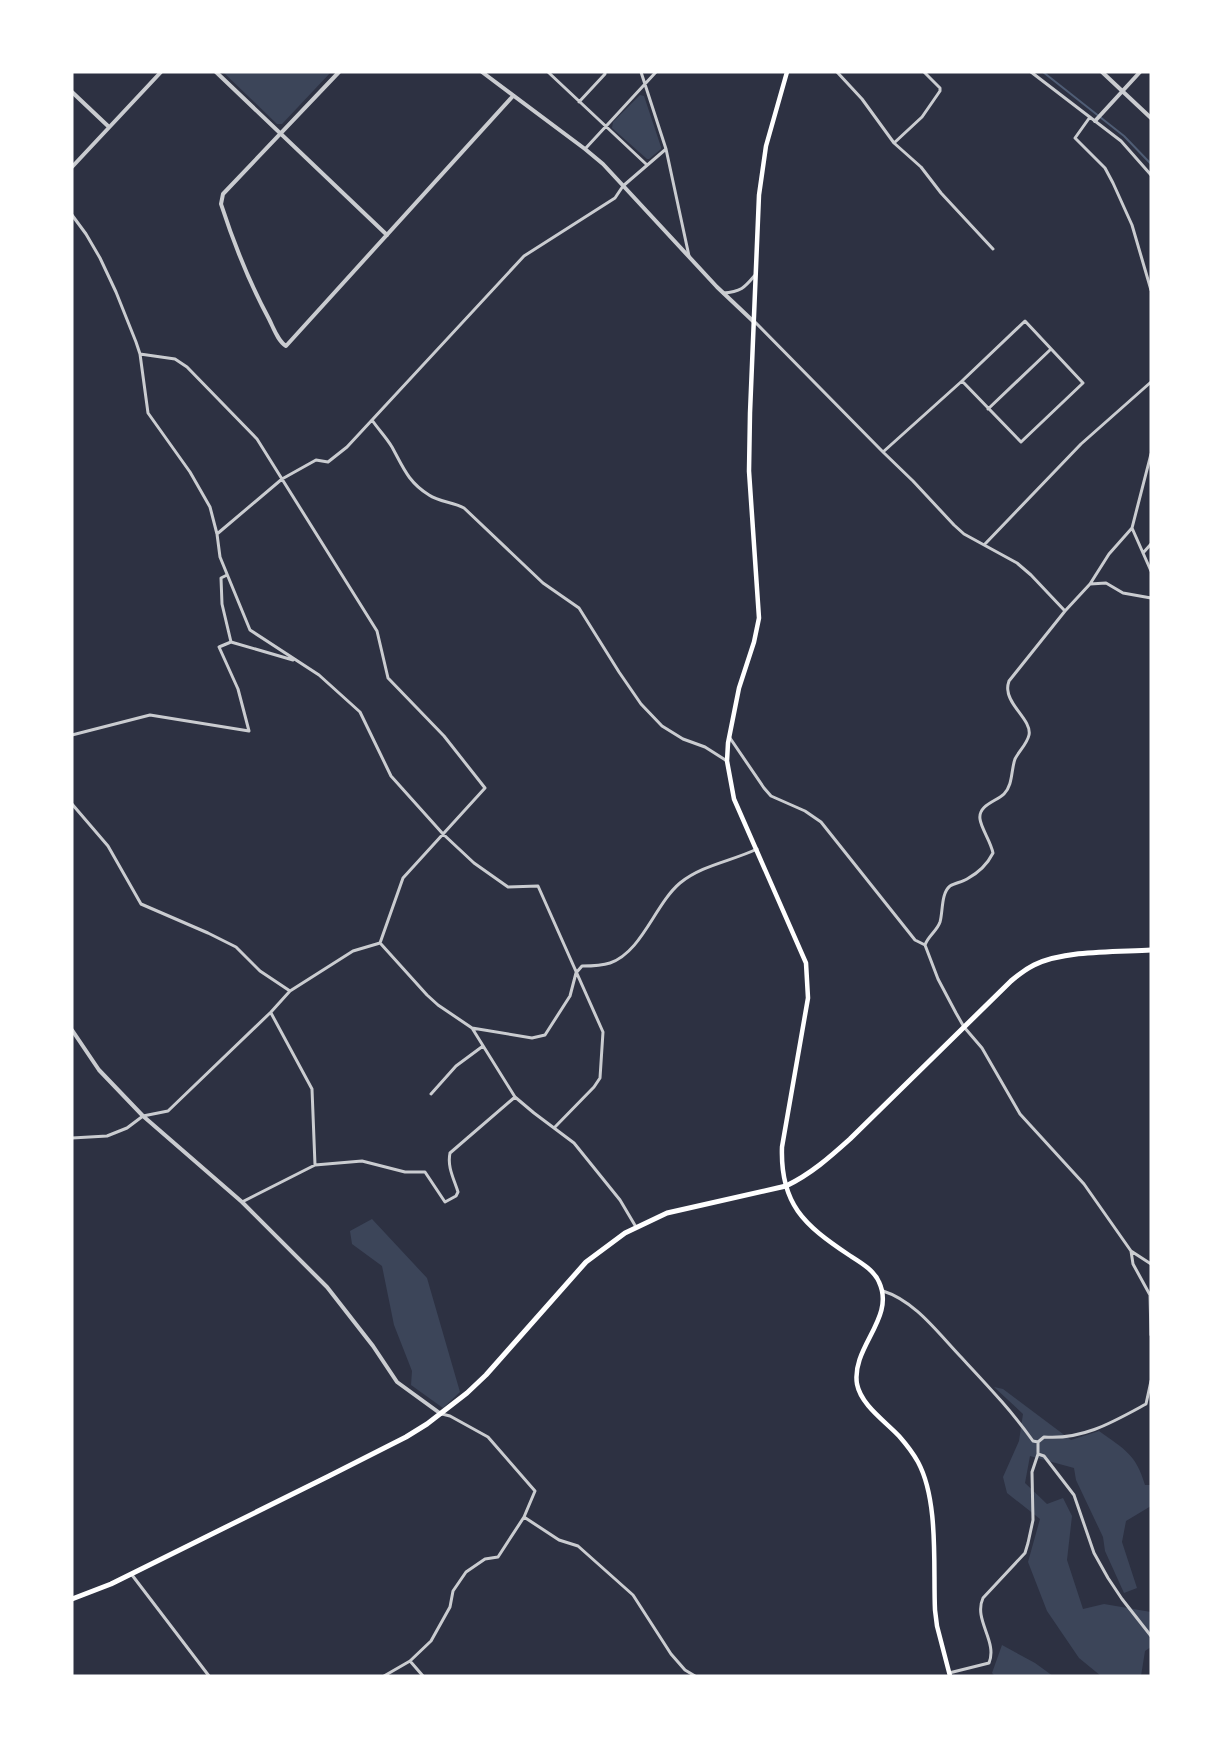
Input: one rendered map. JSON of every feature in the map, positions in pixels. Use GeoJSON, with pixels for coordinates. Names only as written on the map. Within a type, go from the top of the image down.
{"type":"FeatureCollection","features":[{"type":"Feature","properties":{"kind":"main road"},"geometry":{"type":"LineString","coordinates":[[787,72],[766,146],[759,195],[749,472],[759,618],[739,688],[729,736],[727,761],[734,799],[801,948],[809,984],[806,1015],[784,1128],[782,1162],[786,1186],[791,1203],[798,1214],[839,1249],[867,1267],[878,1279],[883,1292],[880,1317],[858,1360],[856,1374],[858,1388],[863,1398],[909,1449],[925,1478],[932,1507],[935,1610],[949,1675]]}},
{"type":"Feature","properties":{"kind":"main road"},"geometry":{"type":"LineString","coordinates":[[72,1599],[132,1574],[406,1437],[442,1414],[486,1375],[586,1262],[636,1227],[667,1213],[786,1186],[802,1178],[826,1161],[1011,981],[1035,965],[1053,958],[1151,950]]}},
{"type":"Feature","properties":{"kind":"street"},"geometry":{"type":"LineString","coordinates":[[72,167],[161,72]]}},
{"type":"Feature","properties":{"kind":"street"},"geometry":{"type":"LineString","coordinates":[[216,72],[387,235]]}},
{"type":"Feature","properties":{"kind":"street"},"geometry":{"type":"LineString","coordinates":[[339,72],[223,194],[221,204],[236,249],[259,302],[283,345],[286,346],[513,96]]}},
{"type":"Feature","properties":{"kind":"street"},"geometry":{"type":"LineString","coordinates":[[482,72],[585,149],[623,186],[723,293],[755,322],[954,525],[964,534],[1017,563],[1065,611]]}},
{"type":"Feature","properties":{"kind":"street"},"geometry":{"type":"LineString","coordinates":[[548,72],[646,164]]}},
{"type":"Feature","properties":{"kind":"street"},"geometry":{"type":"LineString","coordinates":[[554,77],[559,72]]}},
{"type":"Feature","properties":{"kind":"street"},"geometry":{"type":"LineString","coordinates":[[579,102],[605,72]]}},
{"type":"Feature","properties":{"kind":"street"},"geometry":{"type":"LineString","coordinates":[[641,72],[666,149],[690,257]]}},
{"type":"Feature","properties":{"kind":"street"},"geometry":{"type":"LineString","coordinates":[[585,149],[656,72]]}},
{"type":"Feature","properties":{"kind":"street"},"geometry":{"type":"LineString","coordinates":[[837,72],[862,99],[894,143],[921,167],[941,193],[993,249]]}},
{"type":"Feature","properties":{"kind":"street"},"geometry":{"type":"LineString","coordinates":[[894,143],[922,117],[940,91],[940,88],[924,72]]}},
{"type":"Feature","properties":{"kind":"street"},"geometry":{"type":"LineString","coordinates":[[1031,72],[1121,141],[1151,174]]}},
{"type":"Feature","properties":{"kind":"street"},"geometry":{"type":"LineString","coordinates":[[1102,72],[1151,118]]}},
{"type":"Feature","properties":{"kind":"street"},"geometry":{"type":"LineString","coordinates":[[1095,121],[1140,72]]}},
{"type":"Feature","properties":{"kind":"street"},"geometry":{"type":"LineString","coordinates":[[72,92],[109,127]]}},
{"type":"Feature","properties":{"kind":"street"},"geometry":{"type":"LineString","coordinates":[[1090,117],[1075,138],[1105,168],[1113,183],[1132,225],[1151,290]]}},
{"type":"Feature","properties":{"kind":"street"},"geometry":{"type":"LineString","coordinates":[[217,534],[282,479],[316,460],[328,462],[346,447],[524,256],[615,198],[623,186],[666,149]]}},
{"type":"Feature","properties":{"kind":"street"},"geometry":{"type":"LineString","coordinates":[[72,215],[100,258],[140,354],[148,413],[190,472],[210,507],[220,557],[250,630],[319,675],[360,712],[391,776],[443,834],[474,863],[508,887],[538,886],[603,1032],[600,1078],[554,1128]]}},
{"type":"Feature","properties":{"kind":"street"},"geometry":{"type":"LineString","coordinates":[[723,293],[735,292],[745,287],[756,273]]}},
{"type":"Feature","properties":{"kind":"street"},"geometry":{"type":"LineString","coordinates":[[883,452],[1025,321],[1083,383],[1021,442],[962,381]]}},
{"type":"Feature","properties":{"kind":"street"},"geometry":{"type":"LineString","coordinates":[[988,409],[1051,349]]}},
{"type":"Feature","properties":{"kind":"street"},"geometry":{"type":"LineString","coordinates":[[140,354],[175,359],[187,367],[257,439],[377,631],[388,678],[444,736],[485,788],[403,878],[380,943]]}},
{"type":"Feature","properties":{"kind":"street"},"geometry":{"type":"LineString","coordinates":[[984,545],[1081,444],[1151,382]]}},
{"type":"Feature","properties":{"kind":"street"},"geometry":{"type":"LineString","coordinates":[[372,420],[391,445],[403,471],[422,490],[431,497],[454,502],[464,508],[543,583],[579,608],[619,672],[642,704],[662,726],[683,739],[705,747],[727,761]]}},
{"type":"Feature","properties":{"kind":"street"},"geometry":{"type":"LineString","coordinates":[[925,945],[940,923],[945,892],[949,886],[967,879],[988,861],[993,853],[992,844],[980,819],[981,812],[985,806],[1007,791],[1015,759],[1029,737],[1029,730],[1011,700],[1008,691],[1009,681],[1065,611],[1090,584],[1109,554],[1132,528],[1151,454]]}},
{"type":"Feature","properties":{"kind":"street"},"geometry":{"type":"LineString","coordinates":[[1132,528],[1151,571]]}},
{"type":"Feature","properties":{"kind":"street"},"geometry":{"type":"LineString","coordinates":[[1143,553],[1151,544]]}},
{"type":"Feature","properties":{"kind":"street"},"geometry":{"type":"LineString","coordinates":[[227,575],[221,578],[222,604],[231,642]]}},
{"type":"Feature","properties":{"kind":"street"},"geometry":{"type":"LineString","coordinates":[[1090,584],[1106,583],[1123,593],[1151,598]]}},
{"type":"Feature","properties":{"kind":"street"},"geometry":{"type":"LineString","coordinates":[[72,735],[150,716],[249,730],[238,689],[219,647],[231,642],[298,662]]}},
{"type":"Feature","properties":{"kind":"street"},"geometry":{"type":"LineString","coordinates":[[729,736],[771,796],[806,811],[821,822],[915,940],[925,945],[938,979],[964,1028],[982,1048],[1020,1114],[1083,1184],[1131,1251],[1151,1264]]}},
{"type":"Feature","properties":{"kind":"street"},"geometry":{"type":"LineString","coordinates":[[72,804],[108,846],[141,904],[236,947],[260,971],[290,991]]}},
{"type":"Feature","properties":{"kind":"street"},"geometry":{"type":"LineString","coordinates":[[472,1028],[532,1038],[545,1035],[570,996],[576,973],[582,966],[612,962],[629,951],[674,890],[687,878],[701,870],[757,849]]}},
{"type":"Feature","properties":{"kind":"street"},"geometry":{"type":"LineString","coordinates":[[72,1138],[107,1136],[127,1128],[143,1116],[168,1111],[290,991],[353,951],[380,943]]}},
{"type":"Feature","properties":{"kind":"street"},"geometry":{"type":"LineString","coordinates":[[380,943],[427,995],[472,1028],[516,1097],[574,1143],[620,1200],[636,1227]]}},
{"type":"Feature","properties":{"kind":"street"},"geometry":{"type":"LineString","coordinates":[[271,1012],[312,1089],[315,1165]]}},
{"type":"Feature","properties":{"kind":"street"},"geometry":{"type":"LineString","coordinates":[[72,1030],[99,1070],[143,1116],[242,1202],[327,1287],[378,1352],[397,1382],[442,1414],[489,1437],[535,1491],[525,1517],[498,1557],[485,1560],[466,1572],[453,1591],[450,1607],[431,1641],[410,1661],[384,1676]]}},
{"type":"Feature","properties":{"kind":"street"},"geometry":{"type":"LineString","coordinates":[[431,1094],[456,1066],[483,1046]]}},
{"type":"Feature","properties":{"kind":"street"},"geometry":{"type":"LineString","coordinates":[[242,1202],[315,1165],[362,1161],[405,1172],[425,1172],[445,1202],[456,1196],[458,1192],[450,1168],[450,1153],[516,1097]]}},
{"type":"Feature","properties":{"kind":"street"},"geometry":{"type":"LineString","coordinates":[[1131,1251],[1133,1264],[1150,1295],[1151,1335]]}},
{"type":"Feature","properties":{"kind":"street"},"geometry":{"type":"LineString","coordinates":[[883,1292],[892,1294],[918,1312],[1013,1412],[1033,1441],[1038,1443]]}},
{"type":"Feature","properties":{"kind":"street"},"geometry":{"type":"LineString","coordinates":[[949,1675],[989,1663],[992,1655],[980,1606],[983,1598],[1025,1553],[1033,1520],[1032,1472],[1038,1454],[1038,1443],[1044,1437],[1061,1438],[1105,1426],[1146,1404],[1151,1381]]}},
{"type":"Feature","properties":{"kind":"street"},"geometry":{"type":"LineString","coordinates":[[1038,1454],[1044,1456],[1074,1495],[1094,1552],[1122,1599],[1151,1636]]}},
{"type":"Feature","properties":{"kind":"street"},"geometry":{"type":"LineString","coordinates":[[525,1517],[559,1540],[578,1546],[633,1595],[671,1654],[685,1670],[695,1676]]}},
{"type":"Feature","properties":{"kind":"street"},"geometry":{"type":"LineString","coordinates":[[132,1574],[209,1676]]}},
{"type":"Feature","properties":{"kind":"street"},"geometry":{"type":"LineString","coordinates":[[410,1661],[423,1676]]}},
{"type":"Feature","properties":{"kind":"shaded area"},"geometry":{"type":"Polygon","coordinates":[[[223,72],[331,72],[282,124],[277,124],[223,72]]]}},
{"type":"Feature","properties":{"kind":"shaded area"},"geometry":{"type":"Polygon","coordinates":[[[640,95],[644,96],[661,147],[649,159],[612,128],[613,122],[640,95]]]}},
{"type":"Feature","properties":{"kind":"shaded area"},"geometry":{"type":"Polygon","coordinates":[[[372,1219],[427,1278],[460,1392],[443,1408],[411,1385],[412,1371],[394,1325],[382,1266],[352,1244],[350,1231],[372,1219]]]}},
{"type":"Feature","properties":{"kind":"shaded area"},"geometry":{"type":"Polygon","coordinates":[[[994,1387],[1003,1389],[1071,1440],[1099,1431],[1128,1453],[1138,1466],[1145,1485],[1151,1485],[1151,1506],[1126,1521],[1122,1542],[1137,1588],[1124,1593],[1105,1551],[1103,1537],[1076,1480],[1074,1468],[1030,1456],[1025,1483],[1047,1504],[1063,1498],[1072,1516],[1067,1560],[1083,1609],[1104,1604],[1151,1612],[1151,1647],[1145,1651],[1141,1676],[1101,1676],[1079,1658],[1047,1611],[1028,1562],[1040,1519],[1007,1493],[1003,1477],[1019,1441],[1023,1414],[994,1387]]]}},
{"type":"Feature","properties":{"kind":"shaded area"},"geometry":{"type":"Polygon","coordinates":[[[1002,1645],[1053,1676],[995,1676],[992,1673],[1002,1645]]]}},
{"type":"Feature","properties":{"kind":"waterway"},"geometry":{"type":"LineString","coordinates":[[1043,72],[1124,136],[1151,164]]}}]}
